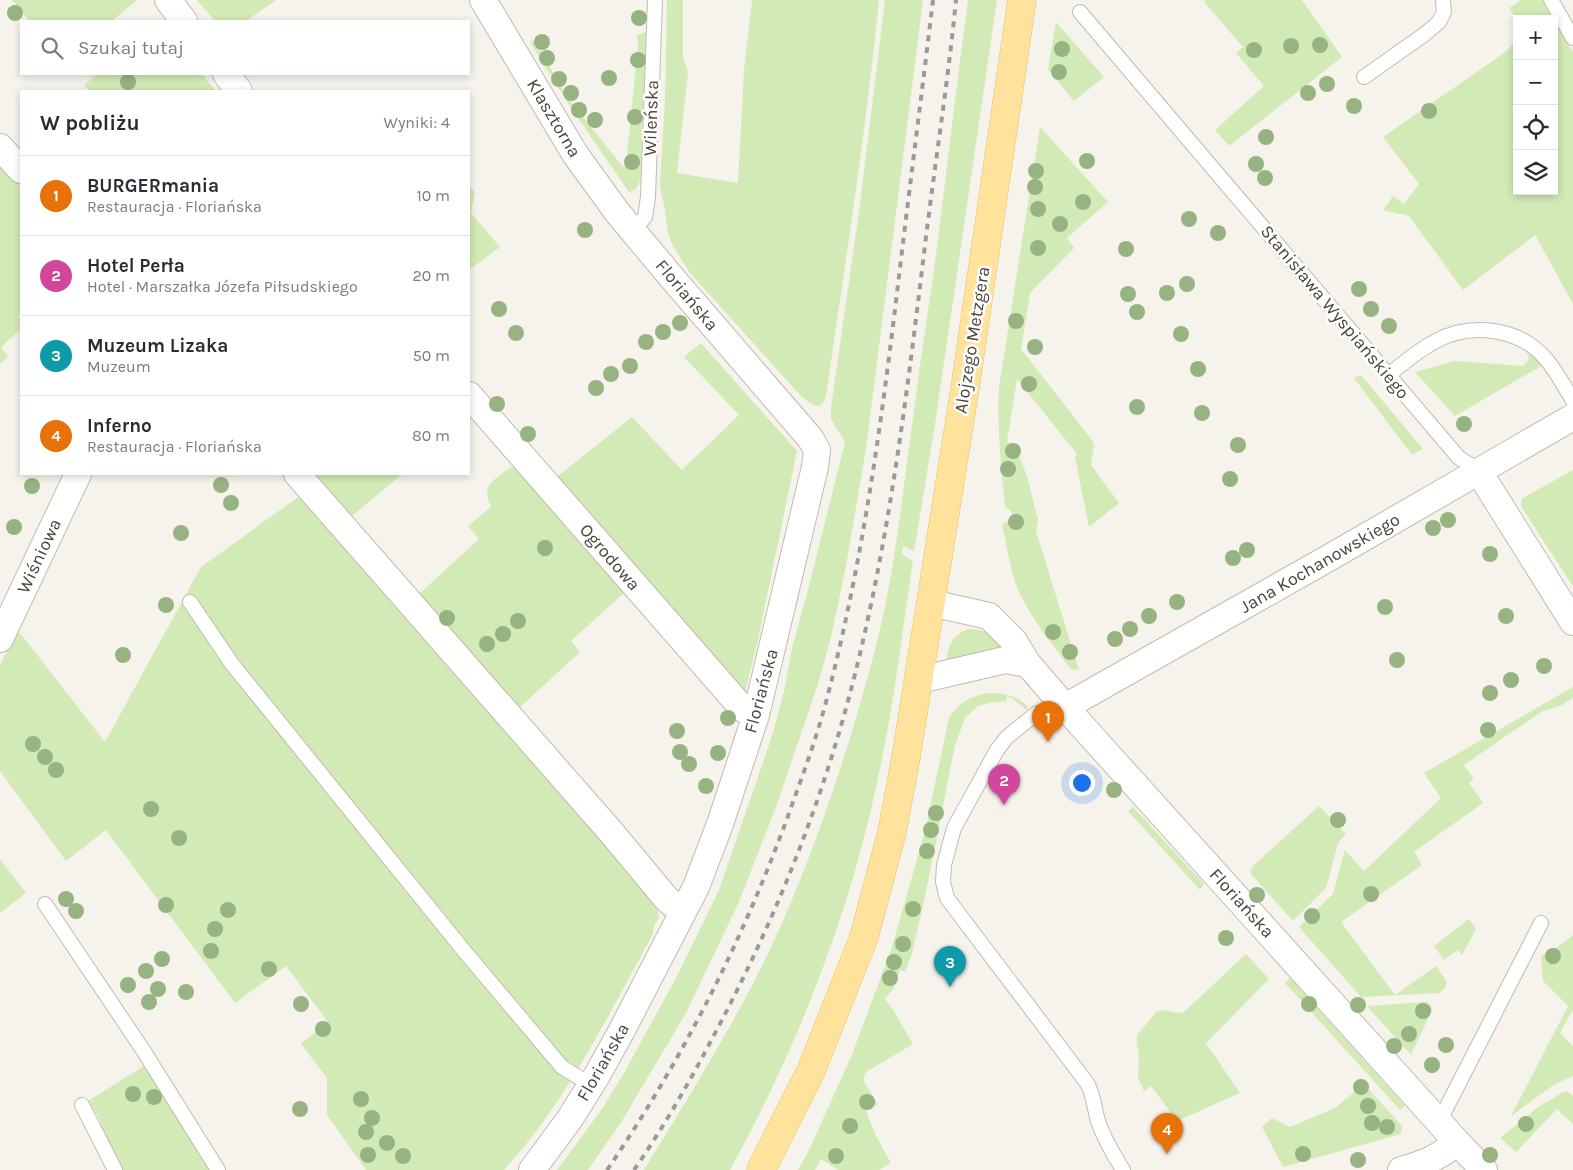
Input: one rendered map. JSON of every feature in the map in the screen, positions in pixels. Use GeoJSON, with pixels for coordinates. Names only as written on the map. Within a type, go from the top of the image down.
{"type":"FeatureCollection","features":[{"type":"Feature","properties":{"kind":"main road","name":"Alojzego Metzgera"},"geometry":{"type":"LineString","coordinates":[[761,1170],[811,1071],[864,937],[892,832],[965,388],[1022,0]]}},
{"type":"Feature","properties":{"kind":"street"},"geometry":{"type":"LineString","coordinates":[[168,0],[183,20]]}},
{"type":"Feature","properties":{"kind":"street","name":"Klasztorna"},"geometry":{"type":"LineString","coordinates":[[483,0],[575,154],[617,212],[633,230]]}},
{"type":"Feature","properties":{"kind":"street"},"geometry":{"type":"LineString","coordinates":[[227,75],[238,90]]}},
{"type":"Feature","properties":{"kind":"street"},"geometry":{"type":"LineString","coordinates":[[0,147],[20,169]]}},
{"type":"Feature","properties":{"kind":"street","name":"Floriańska"},"geometry":{"type":"LineString","coordinates":[[532,1170],[569,1120],[621,1032],[686,908],[711,847],[756,715],[816,467],[817,450],[810,438],[673,280],[633,230]]}},
{"type":"Feature","properties":{"kind":"street","name":"Ogrodowa"},"geometry":{"type":"LineString","coordinates":[[470,396],[743,709],[756,715]]}},
{"type":"Feature","properties":{"kind":"street","name":"Jana Kochanowskiego"},"geometry":{"type":"LineString","coordinates":[[1065,707],[1573,417]]}},
{"type":"Feature","properties":{"kind":"street","name":"Stanisława Wyspiańskiego"},"geometry":{"type":"LineString","coordinates":[[1479,472],[1573,622]]}},
{"type":"Feature","properties":{"kind":"street","name":"Wiśniowa"},"geometry":{"type":"LineString","coordinates":[[0,639],[78,475]]}},
{"type":"Feature","properties":{"kind":"street"},"geometry":{"type":"LineString","coordinates":[[298,475],[664,896],[686,908]]}},
{"type":"Feature","properties":{"kind":"street","name":"Floriańska"},"geometry":{"type":"LineString","coordinates":[[931,603],[989,616],[1014,641],[1028,664],[1065,707],[1484,1170]]}},
{"type":"Feature","properties":{"kind":"street"},"geometry":{"type":"LineString","coordinates":[[918,680],[1005,660],[1028,664]]}},
{"type":"Feature","properties":{"kind":"street"},"geometry":{"type":"LineString","coordinates":[[1401,1170],[1424,1164],[1443,1154],[1457,1142]]}},
{"type":"Feature","properties":{"kind":"lane","name":"Wileńska"},"geometry":{"type":"LineString","coordinates":[[633,230],[645,217],[648,198],[655,0]]}},
{"type":"Feature","properties":{"kind":"lane"},"geometry":{"type":"LineString","coordinates":[[1364,77],[1434,27],[1444,12],[1443,0]]}},
{"type":"Feature","properties":{"kind":"lane"},"geometry":{"type":"LineString","coordinates":[[1551,0],[1573,38]]}},
{"type":"Feature","properties":{"kind":"lane","name":"Stanisława Wyspiańskiego"},"geometry":{"type":"LineString","coordinates":[[1080,12],[1459,458],[1479,472]]}},
{"type":"Feature","properties":{"kind":"lane"},"geometry":{"type":"LineString","coordinates":[[1389,375],[1412,356],[1438,340],[1471,331],[1498,332],[1517,337],[1530,344],[1542,354],[1573,401]]}},
{"type":"Feature","properties":{"kind":"lane"},"geometry":{"type":"LineString","coordinates":[[190,602],[232,664],[465,952],[562,1067],[591,1085]]}},
{"type":"Feature","properties":{"kind":"lane"},"geometry":{"type":"LineString","coordinates":[[1037,713],[1007,737],[997,750],[954,828],[944,865],[943,887],[947,898],[1087,1083],[1104,1138],[1123,1170]]}},
{"type":"Feature","properties":{"kind":"lane"},"geometry":{"type":"LineString","coordinates":[[45,904],[116,1009],[218,1170]]}},
{"type":"Feature","properties":{"kind":"lane"},"geometry":{"type":"LineString","coordinates":[[1439,1122],[1541,923]]}},
{"type":"Feature","properties":{"kind":"lane"},"geometry":{"type":"LineString","coordinates":[[82,1105],[116,1170]]}},
{"type":"Feature","properties":{"kind":"green space"},"geometry":{"type":"Polygon","coordinates":[[[12,0],[137,0],[113,20],[29,20],[12,0]]]}},
{"type":"Feature","properties":{"kind":"green space"},"geometry":{"type":"Polygon","coordinates":[[[197,0],[276,0],[247,20],[214,20],[197,0]]]}},
{"type":"Feature","properties":{"kind":"green space"},"geometry":{"type":"Polygon","coordinates":[[[667,0],[683,0],[683,57],[688,72],[677,173],[738,183],[744,70],[752,0],[879,0],[862,148],[826,396],[819,406],[813,405],[801,396],[690,273],[673,246],[668,234],[660,183],[665,100],[667,0]]]}},
{"type":"Feature","properties":{"kind":"green space"},"geometry":{"type":"Polygon","coordinates":[[[885,0],[923,0],[866,449],[845,571],[831,637],[818,684],[776,807],[738,904],[686,1013],[623,1119],[588,1170],[557,1170],[602,1109],[677,976],[719,890],[771,739],[784,692],[792,648],[845,442],[831,419],[831,407],[859,212],[885,0]]]}},
{"type":"Feature","properties":{"kind":"green space"},"geometry":{"type":"Polygon","coordinates":[[[968,0],[997,0],[935,424],[914,551],[903,546],[902,554],[913,561],[893,697],[878,778],[852,880],[819,979],[799,1028],[778,1076],[730,1170],[644,1170],[737,1014],[785,916],[824,815],[868,677],[884,613],[898,526],[935,260],[968,0]]]}},
{"type":"Feature","properties":{"kind":"green space"},"geometry":{"type":"Polygon","coordinates":[[[1206,0],[1302,0],[1342,57],[1229,146],[1215,130],[1264,86],[1236,53],[1243,47],[1204,2],[1206,0]]]}},
{"type":"Feature","properties":{"kind":"green space"},"geometry":{"type":"Polygon","coordinates":[[[1521,0],[1542,0],[1551,15],[1513,15],[1509,8],[1521,0]]]}},
{"type":"Feature","properties":{"kind":"green space"},"geometry":{"type":"Polygon","coordinates":[[[1056,22],[1104,77],[1074,101],[1048,69],[1056,22]]]}},
{"type":"Feature","properties":{"kind":"green space"},"geometry":{"type":"Polygon","coordinates":[[[1558,28],[1573,52],[1573,304],[1535,235],[1463,290],[1409,216],[1383,210],[1393,196],[1404,204],[1419,184],[1383,137],[1504,53],[1513,44],[1513,195],[1558,195],[1558,28]]]}},
{"type":"Feature","properties":{"kind":"green space"},"geometry":{"type":"Polygon","coordinates":[[[646,32],[641,174],[637,187],[629,192],[571,108],[530,42],[534,40],[567,97],[623,167],[626,165],[638,46],[637,35],[646,32]]]}},
{"type":"Feature","properties":{"kind":"green space"},"geometry":{"type":"Polygon","coordinates":[[[97,75],[203,75],[215,90],[89,90],[84,85],[97,75]]]}},
{"type":"Feature","properties":{"kind":"green space"},"geometry":{"type":"Polygon","coordinates":[[[1040,127],[1108,202],[1067,238],[1074,248],[1030,293],[1021,349],[1092,440],[1094,444],[1091,465],[1119,503],[1089,527],[1075,457],[1077,454],[1017,379],[1007,441],[1019,456],[1027,476],[1038,520],[1036,531],[1079,670],[1071,669],[1043,632],[1024,602],[1013,576],[1002,524],[1006,523],[1013,516],[1011,511],[1005,507],[999,432],[999,387],[1040,127]]]}},
{"type":"Feature","properties":{"kind":"green space"},"geometry":{"type":"Polygon","coordinates":[[[0,160],[20,183],[20,314],[18,316],[20,319],[20,330],[1,347],[8,357],[0,364],[0,160]]]}},
{"type":"Feature","properties":{"kind":"green space"},"geometry":{"type":"Polygon","coordinates":[[[470,187],[475,192],[471,213],[500,247],[470,269],[470,187]]]}},
{"type":"Feature","properties":{"kind":"green space"},"geometry":{"type":"Polygon","coordinates":[[[701,343],[797,451],[759,635],[745,693],[553,480],[632,417],[682,470],[739,415],[684,357],[701,343]]]}},
{"type":"Feature","properties":{"kind":"green space"},"geometry":{"type":"Polygon","coordinates":[[[1529,352],[1543,365],[1455,416],[1415,372],[1455,361],[1523,366],[1528,361],[1529,352]]]}},
{"type":"Feature","properties":{"kind":"green space"},"geometry":{"type":"Polygon","coordinates":[[[1361,375],[1423,449],[1412,455],[1354,378],[1361,375]]]}},
{"type":"Feature","properties":{"kind":"green space"},"geometry":{"type":"Polygon","coordinates":[[[511,467],[523,469],[627,590],[571,641],[580,652],[518,709],[418,595],[479,539],[468,526],[491,507],[487,493],[488,488],[495,479],[511,467]]]}},
{"type":"Feature","properties":{"kind":"green space"},"geometry":{"type":"Polygon","coordinates":[[[1573,470],[1572,585],[1521,506],[1521,499],[1573,470]]]}},
{"type":"Feature","properties":{"kind":"green space"},"geometry":{"type":"Polygon","coordinates":[[[308,475],[401,475],[351,517],[308,475]]]}},
{"type":"Feature","properties":{"kind":"green space"},"geometry":{"type":"Polygon","coordinates":[[[301,495],[657,904],[659,918],[654,925],[653,934],[603,1026],[548,1115],[504,1170],[366,1170],[327,1115],[327,1078],[301,1044],[328,1022],[286,966],[235,1003],[106,830],[66,861],[0,771],[0,665],[16,632],[21,634],[105,742],[201,567],[301,495]]]}},
{"type":"Feature","properties":{"kind":"green space"},"geometry":{"type":"Polygon","coordinates":[[[970,629],[992,634],[1011,646],[947,661],[948,650],[952,640],[960,633],[970,629]]]}},
{"type":"Feature","properties":{"kind":"green space"},"geometry":{"type":"Polygon","coordinates":[[[1573,687],[1573,698],[1562,705],[1541,712],[1464,765],[1474,779],[1469,783],[1483,803],[1414,852],[1422,865],[1341,922],[1395,995],[1436,966],[1447,982],[1445,988],[1439,993],[1361,997],[1299,927],[1333,894],[1345,850],[1364,871],[1441,798],[1424,773],[1573,687]]]}},
{"type":"Feature","properties":{"kind":"green space"},"geometry":{"type":"Polygon","coordinates":[[[989,693],[1011,696],[1021,701],[1028,708],[1027,710],[1007,696],[1006,701],[978,706],[965,718],[955,745],[938,831],[929,822],[927,834],[937,837],[912,953],[905,972],[900,970],[893,989],[885,999],[913,1044],[866,1072],[863,1080],[878,1104],[866,1111],[877,1138],[891,1163],[879,1170],[838,1170],[821,1159],[815,1170],[798,1170],[851,1057],[891,950],[925,831],[949,718],[966,701],[989,693]]]}},
{"type":"Feature","properties":{"kind":"green space"},"geometry":{"type":"Polygon","coordinates":[[[1319,806],[1346,834],[1338,843],[1326,888],[1293,921],[1251,874],[1252,867],[1319,806]]]}},
{"type":"Feature","properties":{"kind":"green space"},"geometry":{"type":"Polygon","coordinates":[[[1133,807],[1204,884],[1200,890],[1128,811],[1133,807]]]}},
{"type":"Feature","properties":{"kind":"green space"},"geometry":{"type":"Polygon","coordinates":[[[0,859],[26,893],[0,913],[0,859]]]}},
{"type":"Feature","properties":{"kind":"green space"},"geometry":{"type":"Polygon","coordinates":[[[1469,919],[1476,929],[1462,955],[1458,950],[1444,960],[1434,946],[1469,919]]]}},
{"type":"Feature","properties":{"kind":"green space"},"geometry":{"type":"Polygon","coordinates":[[[1573,935],[1573,1012],[1560,1033],[1573,1046],[1573,1076],[1555,1084],[1511,1116],[1568,1006],[1543,981],[1541,956],[1573,935]]]}},
{"type":"Feature","properties":{"kind":"green space"},"geometry":{"type":"Polygon","coordinates":[[[1246,954],[1269,979],[1206,1043],[1240,1093],[1177,1121],[1151,1086],[1144,1091],[1138,1078],[1139,1054],[1137,1035],[1156,1012],[1163,1010],[1178,1013],[1184,1012],[1246,954]]]}},
{"type":"Feature","properties":{"kind":"green space"},"geometry":{"type":"Polygon","coordinates":[[[1290,978],[1405,1106],[1400,1110],[1285,983],[1290,978]]]}},
{"type":"Feature","properties":{"kind":"green space"},"geometry":{"type":"Polygon","coordinates":[[[1426,1002],[1430,1004],[1432,1010],[1411,1055],[1367,1006],[1426,1002]]]}},
{"type":"Feature","properties":{"kind":"green space"},"geometry":{"type":"Polygon","coordinates":[[[147,1064],[212,1170],[123,1170],[102,1134],[100,1120],[88,1101],[147,1064]]]}},
{"type":"Feature","properties":{"kind":"green space"},"geometry":{"type":"Polygon","coordinates":[[[1364,1084],[1402,1126],[1401,1134],[1283,1167],[1262,1127],[1272,1118],[1290,1127],[1335,1108],[1364,1084]]]}},
{"type":"Feature","properties":{"kind":"green space"},"geometry":{"type":"Polygon","coordinates":[[[1563,1092],[1568,1092],[1573,1096],[1573,1124],[1557,1109],[1516,1152],[1500,1138],[1537,1108],[1563,1092]]]}},
{"type":"Feature","properties":{"kind":"railway"},"geometry":{"type":"LineString","coordinates":[[607,1170],[636,1127],[688,1038],[734,946],[775,850],[822,715],[851,596],[870,490],[886,383],[933,0]]}},
{"type":"Feature","properties":{"kind":"railway"},"geometry":{"type":"LineString","coordinates":[[634,1170],[695,1071],[752,959],[804,838],[845,712],[873,597],[894,480],[956,0]]}},
{"type":"Feature","properties":{"kind":"place","name":"BURGERmania"},"geometry":{"type":"Point","coordinates":[1048,742]}},
{"type":"Feature","properties":{"kind":"place","name":"Hotel Perła"},"geometry":{"type":"Point","coordinates":[1004,805]}},
{"type":"Feature","properties":{"kind":"place","name":"Muzeum Lizaka"},"geometry":{"type":"Point","coordinates":[950,987]}},
{"type":"Feature","properties":{"kind":"place","name":"Inferno"},"geometry":{"type":"Point","coordinates":[1167,1154]}}]}
